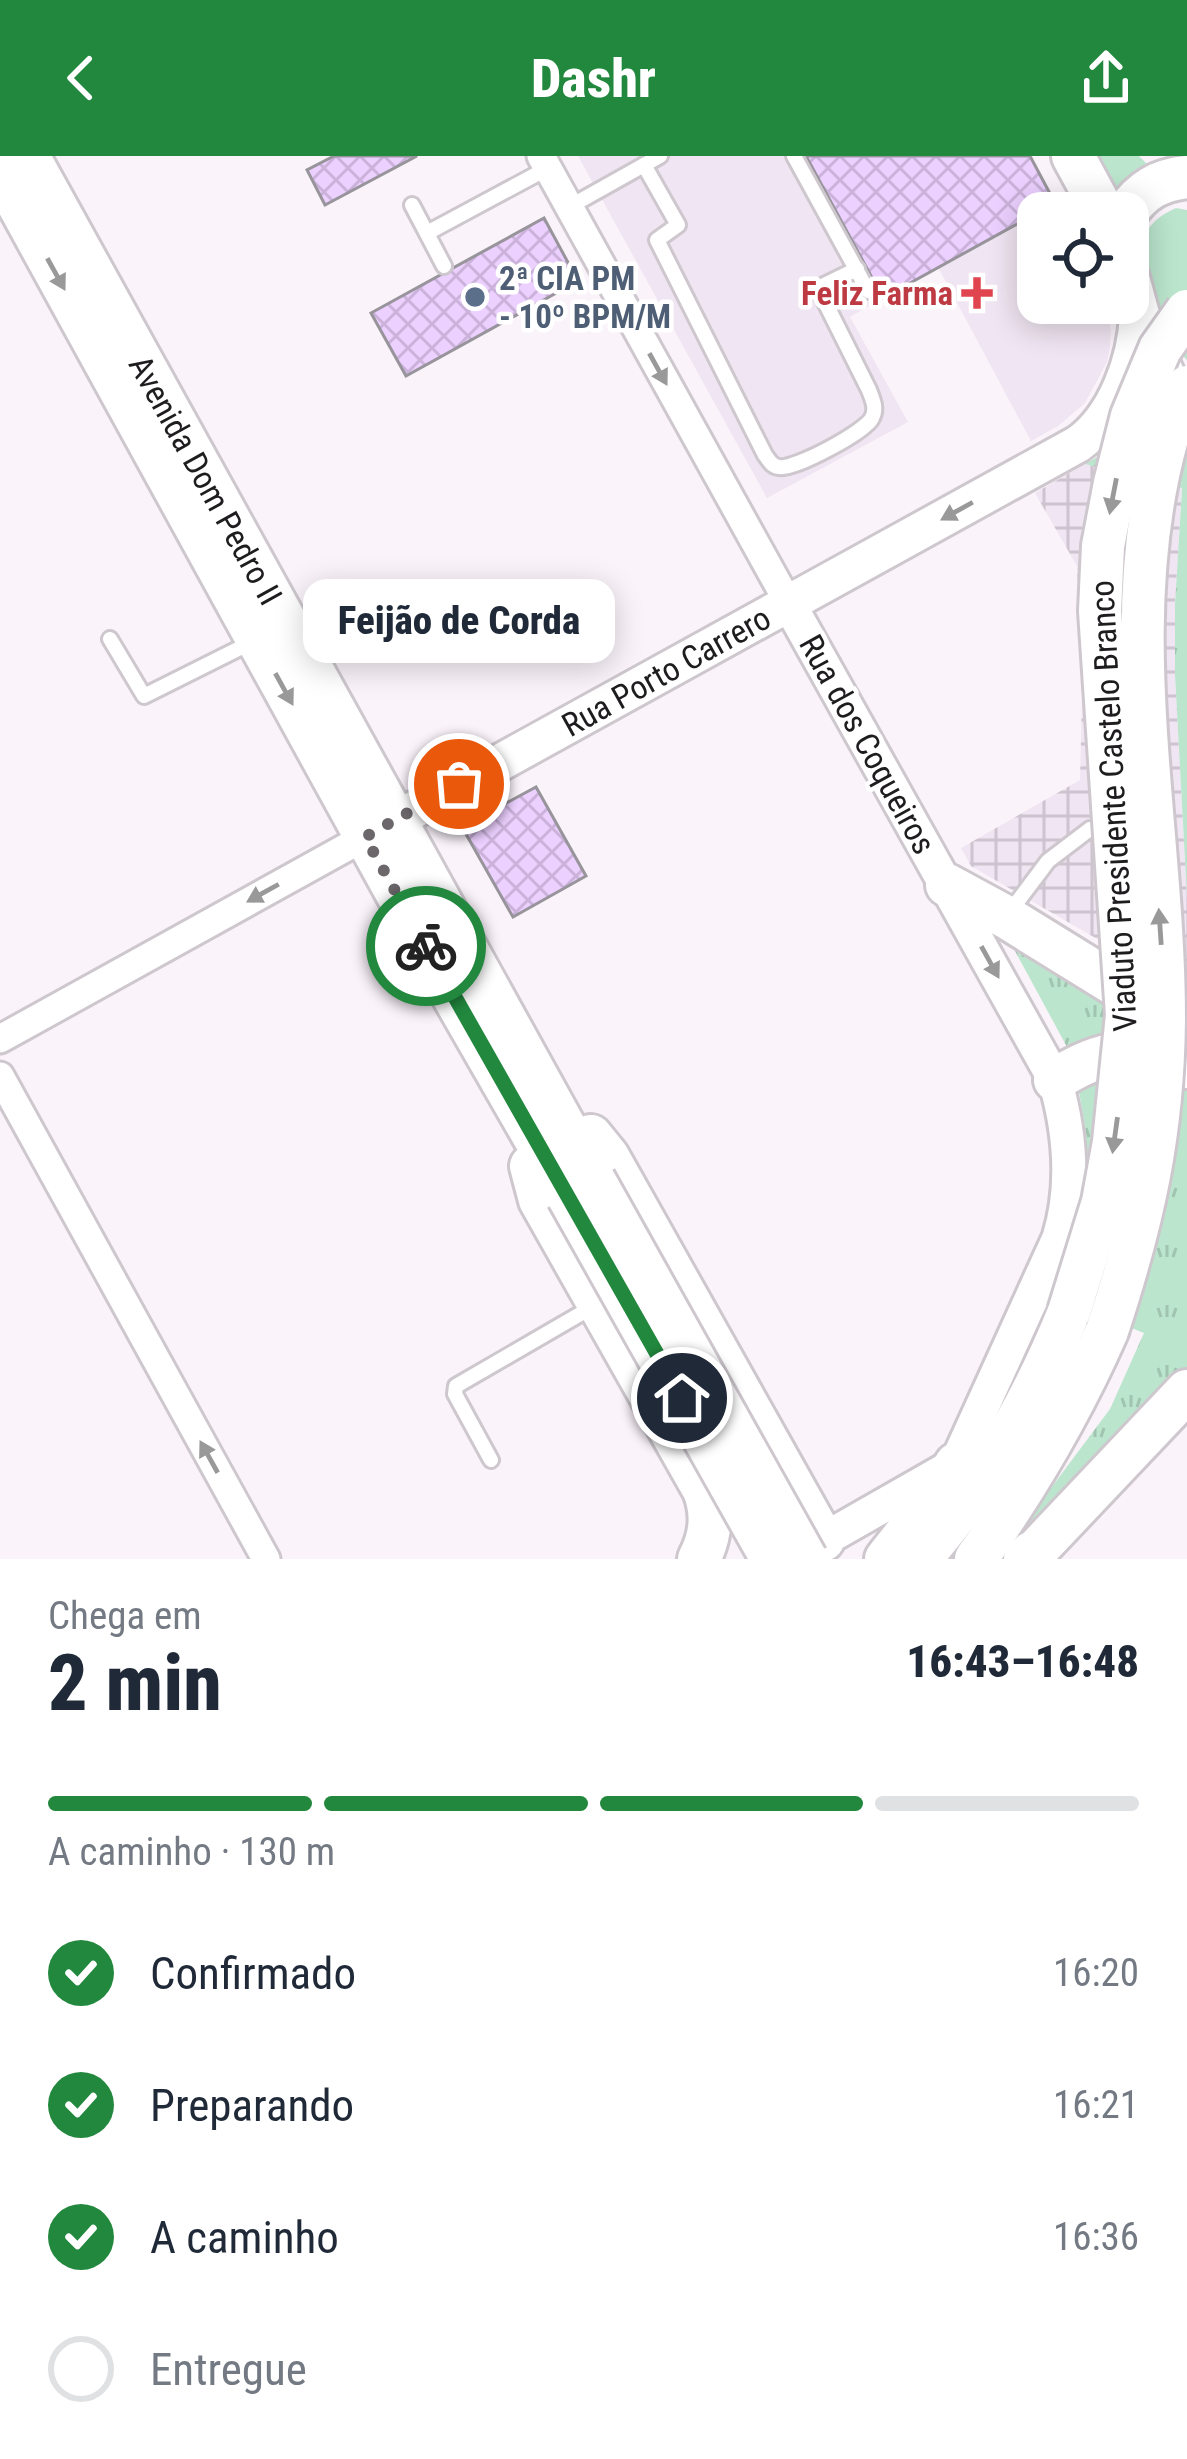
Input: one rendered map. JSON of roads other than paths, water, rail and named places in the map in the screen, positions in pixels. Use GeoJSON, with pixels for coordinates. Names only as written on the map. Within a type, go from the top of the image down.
{"type":"FeatureCollection","features":[{"type":"Feature","properties":{"kind":"main road","name":"Avenida Dom Pedro II"},"geometry":{"type":"LineString","coordinates":[[28,156],[380,828],[581,1188],[772,1559]]}},
{"type":"Feature","properties":{"kind":"main road"},"geometry":{"type":"LineString","coordinates":[[1073,156],[1093,192]]}},
{"type":"Feature","properties":{"kind":"main road"},"geometry":{"type":"LineString","coordinates":[[1176,156],[1187,166]]}},
{"type":"Feature","properties":{"kind":"main road","name":"Avenida Dom Pedro II"},"geometry":{"type":"LineString","coordinates":[[0,172],[257,639],[380,828]]}},
{"type":"Feature","properties":{"kind":"main road"},"geometry":{"type":"LineString","coordinates":[[1144,192],[1187,177]]}},
{"type":"Feature","properties":{"kind":"main road","name":"Viaduto Presidente Castelo Branco"},"geometry":{"type":"LineString","coordinates":[[920,1559],[986,1477],[1046,1370],[1103,1202],[1127,1015],[1102,652],[1103,546],[1132,416],[1160,349],[1187,311]]}},
{"type":"Feature","properties":{"kind":"main road","name":"Rua Porto Carrero"},"geometry":{"type":"LineString","coordinates":[[380,828],[1090,435],[1129,368],[1136,324]]}},
{"type":"Feature","properties":{"kind":"main road"},"geometry":{"type":"LineString","coordinates":[[1143,324],[1157,364],[1183,401]]}},
{"type":"Feature","properties":{"kind":"main road","name":"Viaduto Presidente Castelo Branco"},"geometry":{"type":"LineString","coordinates":[[976,1559],[1023,1490],[1108,1331],[1144,1210],[1156,1144],[1162,1089],[1162,954],[1142,617],[1152,501],[1168,434],[1183,401]]}},
{"type":"Feature","properties":{"kind":"main road"},"geometry":{"type":"LineString","coordinates":[[947,885],[1187,1030]]}},
{"type":"Feature","properties":{"kind":"main road"},"geometry":{"type":"LineString","coordinates":[[1055,1080],[1098,1056],[1118,1052],[1148,1054],[1187,1067]]}},
{"type":"Feature","properties":{"kind":"main road"},"geometry":{"type":"LineString","coordinates":[[699,1559],[711,1512],[704,1490],[536,1191],[537,1109],[602,1147],[790,1482],[807,1553]]}},
{"type":"Feature","properties":{"kind":"main road","name":"Avenida Dom Pedro II"},"geometry":{"type":"LineString","coordinates":[[581,1188],[807,1553]]}},
{"type":"Feature","properties":{"kind":"main road"},"geometry":{"type":"LineString","coordinates":[[1028,1557],[1187,1391]]}},
{"type":"Feature","properties":{"kind":"main road"},"geometry":{"type":"LineString","coordinates":[[886,1559],[956,1464]]}},
{"type":"Feature","properties":{"kind":"main road"},"geometry":{"type":"LineString","coordinates":[[711,1512],[746,1514],[764,1507],[790,1482]]}},
{"type":"Feature","properties":{"kind":"street","name":"Rua dos Coqueiros"},"geometry":{"type":"LineString","coordinates":[[544,162],[1055,1080],[1067,1126],[1066,1216],[956,1464]]}},
{"type":"Feature","properties":{"kind":"street","name":"Rua Porto Carrero"},"geometry":{"type":"LineString","coordinates":[[0,1040],[380,828]]}},
{"type":"Feature","properties":{"kind":"street"},"geometry":{"type":"LineString","coordinates":[[0,1076],[266,1559]]}},
{"type":"Feature","properties":{"kind":"street"},"geometry":{"type":"LineString","coordinates":[[807,1553],[956,1464]]}},
{"type":"Feature","properties":{"kind":"lane"},"geometry":{"type":"LineString","coordinates":[[569,206],[660,156]]}},
{"type":"Feature","properties":{"kind":"lane"},"geometry":{"type":"LineString","coordinates":[[794,156],[868,291]]}},
{"type":"Feature","properties":{"kind":"lane"},"geometry":{"type":"LineString","coordinates":[[427,233],[544,162]]}},
{"type":"Feature","properties":{"kind":"lane"},"geometry":{"type":"LineString","coordinates":[[644,165],[678,225],[656,240],[765,455],[780,468],[818,454],[865,427],[873,417],[869,390],[818,287],[857,269]]}},
{"type":"Feature","properties":{"kind":"lane"},"geometry":{"type":"LineString","coordinates":[[412,205],[444,266]]}},
{"type":"Feature","properties":{"kind":"lane"},"geometry":{"type":"LineString","coordinates":[[110,639],[144,696],[257,639]]}},
{"type":"Feature","properties":{"kind":"lane"},"geometry":{"type":"LineString","coordinates":[[1006,917],[1048,861],[1090,829]]}},
{"type":"Feature","properties":{"kind":"lane"},"geometry":{"type":"LineString","coordinates":[[491,1460],[455,1394],[456,1386],[598,1304]]}},
{"type":"Feature","properties":{"kind":"place","name":"Feliz Farma"},"geometry":{"type":"Point","coordinates":[977,293]}},
{"type":"Feature","properties":{"kind":"place","name":"2ª CIA PM - 10º BPM/M"},"geometry":{"type":"Point","coordinates":[475,297]}},
{"type":"Feature","properties":{"kind":"place","name":"Feijão de Corda"},"geometry":{"type":"Point","coordinates":[459,784]}}]}
